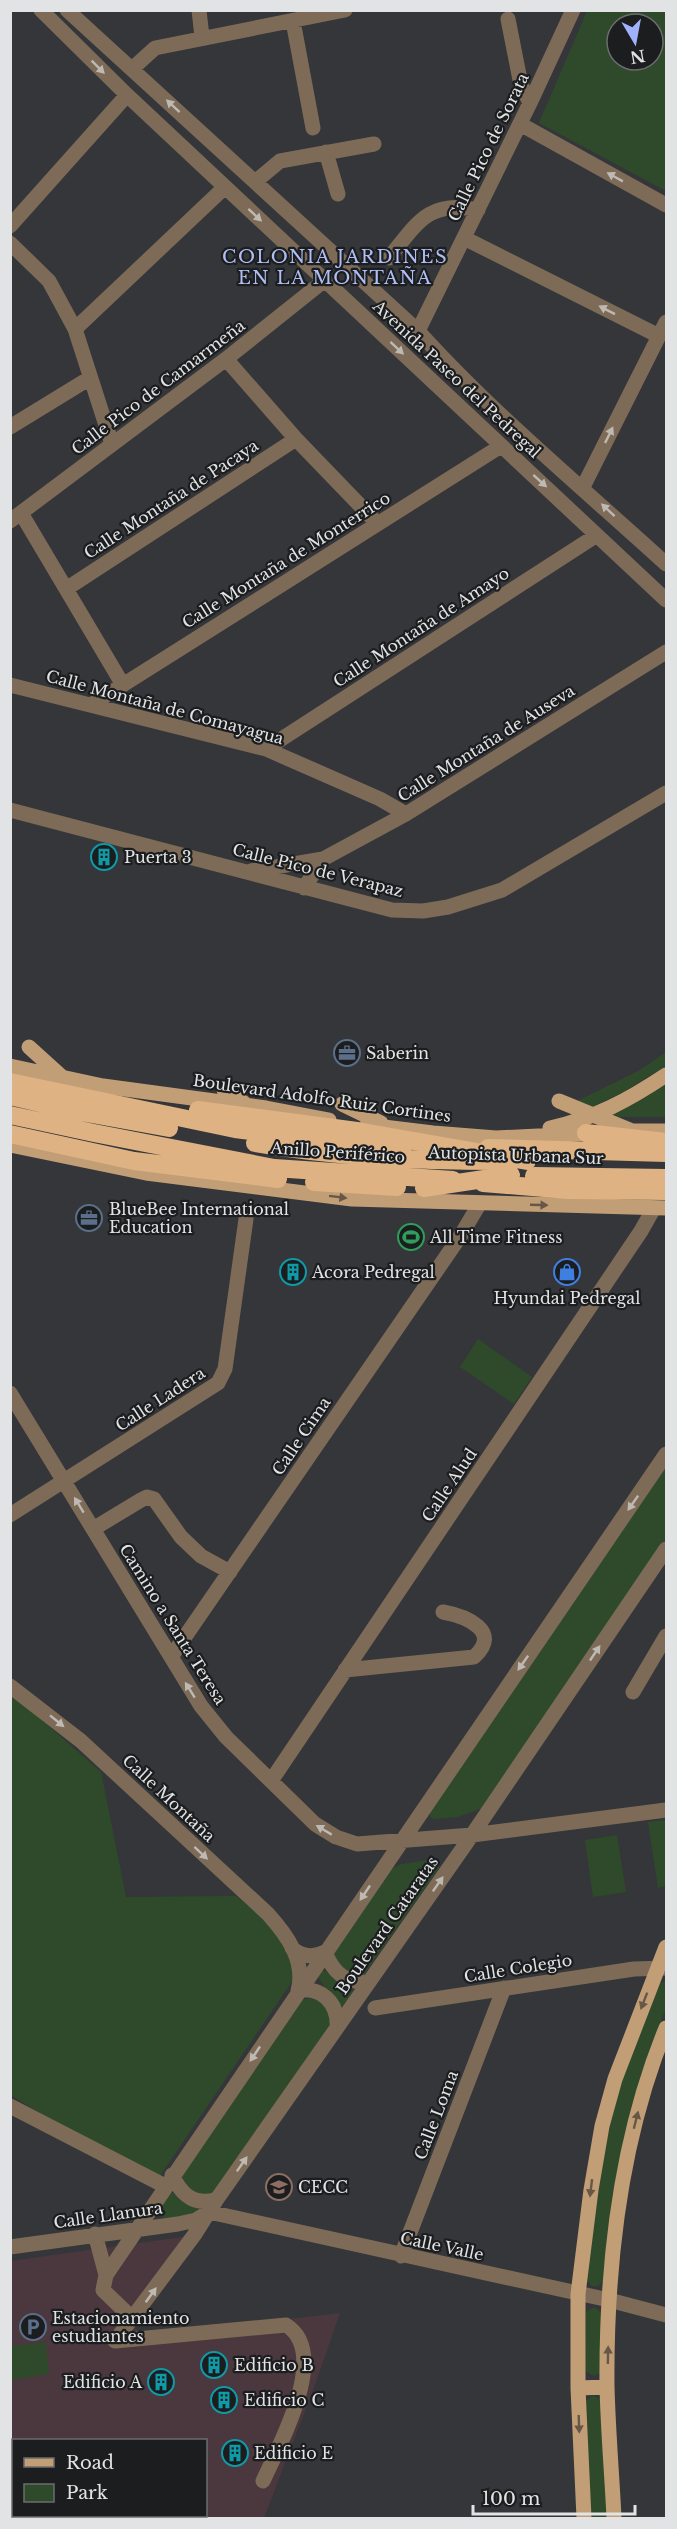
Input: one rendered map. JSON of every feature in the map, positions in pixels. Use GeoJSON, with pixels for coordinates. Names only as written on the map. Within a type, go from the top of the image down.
{"type":"FeatureCollection","features":[{"type":"Feature","properties":{"kind":"highway"},"geometry":{"type":"LineString","coordinates":[[10,1075],[112,1097],[357,1131],[527,1161]]}},
{"type":"Feature","properties":{"kind":"highway","name":"Anillo Periférico"},"geometry":{"type":"LineString","coordinates":[[10,1082],[235,1129],[348,1143],[666,1153]]}},
{"type":"Feature","properties":{"kind":"highway","name":"Autopista Urbana Sur"},"geometry":{"type":"LineString","coordinates":[[10,1096],[70,1110],[293,1149],[381,1158],[666,1163]]}},
{"type":"Feature","properties":{"kind":"highway","name":"Autopista Urbana Sur"},"geometry":{"type":"LineString","coordinates":[[10,1107],[268,1158],[402,1171],[666,1178]]}},
{"type":"Feature","properties":{"kind":"highway","name":"Anillo Periférico"},"geometry":{"type":"LineString","coordinates":[[10,1115],[274,1168],[568,1190],[666,1191]]}},
{"type":"Feature","properties":{"kind":"highway"},"geometry":{"type":"LineString","coordinates":[[586,1133],[666,1142]]}},
{"type":"Feature","properties":{"kind":"highway"},"geometry":{"type":"LineString","coordinates":[[10,1134],[146,1162],[240,1176],[358,1186],[424,1188],[511,1175]]}},
{"type":"Feature","properties":{"kind":"main road"},"geometry":{"type":"LineString","coordinates":[[29,1047],[63,1078]]}},
{"type":"Feature","properties":{"kind":"main road","name":"Boulevard Adolfo Ruiz Cortines"},"geometry":{"type":"LineString","coordinates":[[10,1066],[103,1086],[246,1105],[338,1122],[495,1137],[666,1131]]}},
{"type":"Feature","properties":{"kind":"main road"},"geometry":{"type":"LineString","coordinates":[[495,1137],[557,1127],[594,1116],[633,1097],[666,1075]]}},
{"type":"Feature","properties":{"kind":"main road"},"geometry":{"type":"LineString","coordinates":[[224,1090],[246,1105]]}},
{"type":"Feature","properties":{"kind":"main road"},"geometry":{"type":"LineString","coordinates":[[559,1101],[632,1131]]}},
{"type":"Feature","properties":{"kind":"main road"},"geometry":{"type":"LineString","coordinates":[[342,1104],[389,1127]]}},
{"type":"Feature","properties":{"kind":"main road"},"geometry":{"type":"LineString","coordinates":[[10,1145],[146,1173],[360,1199],[660,1208]]}},
{"type":"Feature","properties":{"kind":"main road"},"geometry":{"type":"LineString","coordinates":[[584,2518],[578,2388],[578,2294],[591,2190],[602,2126],[623,2055],[662,1968],[666,1947]]}},
{"type":"Feature","properties":{"kind":"main road"},"geometry":{"type":"LineString","coordinates":[[614,2518],[607,2387],[609,2300],[620,2202],[631,2141],[652,2064],[666,2028]]}},
{"type":"Feature","properties":{"kind":"main road"},"geometry":{"type":"LineString","coordinates":[[578,2388],[607,2387]]}},
{"type":"Feature","properties":{"kind":"street","name":"Avenida Paseo del Pedregal"},"geometry":{"type":"LineString","coordinates":[[41,10],[204,168],[666,600]]}},
{"type":"Feature","properties":{"kind":"street","name":"Avenida Paseo del Pedregal"},"geometry":{"type":"LineString","coordinates":[[67,10],[256,181],[418,331],[469,384],[666,564]]}},
{"type":"Feature","properties":{"kind":"street"},"geometry":{"type":"LineString","coordinates":[[199,10],[202,37]]}},
{"type":"Feature","properties":{"kind":"street","name":"Calle Pico de Sorata"},"geometry":{"type":"LineString","coordinates":[[418,331],[520,124],[573,10]]}},
{"type":"Feature","properties":{"kind":"street"},"geometry":{"type":"LineString","coordinates":[[133,68],[155,48],[336,11]]}},
{"type":"Feature","properties":{"kind":"street"},"geometry":{"type":"LineString","coordinates":[[508,19],[521,85],[530,103]]}},
{"type":"Feature","properties":{"kind":"street"},"geometry":{"type":"LineString","coordinates":[[293,21],[313,128]]}},
{"type":"Feature","properties":{"kind":"street"},"geometry":{"type":"LineString","coordinates":[[76,45],[78,35],[93,33]]}},
{"type":"Feature","properties":{"kind":"street"},"geometry":{"type":"LineString","coordinates":[[10,226],[127,95]]}},
{"type":"Feature","properties":{"kind":"street"},"geometry":{"type":"LineString","coordinates":[[520,124],[666,205]]}},
{"type":"Feature","properties":{"kind":"street"},"geometry":{"type":"LineString","coordinates":[[185,149],[198,148],[202,144],[202,132]]}},
{"type":"Feature","properties":{"kind":"street"},"geometry":{"type":"LineString","coordinates":[[256,181],[280,161],[374,144]]}},
{"type":"Feature","properties":{"kind":"street"},"geometry":{"type":"LineString","coordinates":[[204,168],[208,155],[215,151],[223,151]]}},
{"type":"Feature","properties":{"kind":"street"},"geometry":{"type":"LineString","coordinates":[[326,152],[338,194]]}},
{"type":"Feature","properties":{"kind":"street"},"geometry":{"type":"LineString","coordinates":[[75,329],[225,187]]}},
{"type":"Feature","properties":{"kind":"street"},"geometry":{"type":"LineString","coordinates":[[389,258],[417,223],[435,210],[457,205],[478,210]]}},
{"type":"Feature","properties":{"kind":"street"},"geometry":{"type":"LineString","coordinates":[[464,238],[659,336]]}},
{"type":"Feature","properties":{"kind":"street"},"geometry":{"type":"LineString","coordinates":[[10,243],[49,281],[75,329],[112,444]]}},
{"type":"Feature","properties":{"kind":"street","name":"Calle Pico de Camarmeña"},"geometry":{"type":"LineString","coordinates":[[16,517],[325,280]]}},
{"type":"Feature","properties":{"kind":"street"},"geometry":{"type":"LineString","coordinates":[[583,487],[666,322]]}},
{"type":"Feature","properties":{"kind":"street"},"geometry":{"type":"LineString","coordinates":[[226,358],[296,440],[377,523]]}},
{"type":"Feature","properties":{"kind":"street"},"geometry":{"type":"LineString","coordinates":[[430,379],[445,379],[448,372],[446,361]]}},
{"type":"Feature","properties":{"kind":"street"},"geometry":{"type":"LineString","coordinates":[[10,426],[90,378]]}},
{"type":"Feature","properties":{"kind":"street"},"geometry":{"type":"LineString","coordinates":[[452,400],[451,394],[457,385],[469,384]]}},
{"type":"Feature","properties":{"kind":"street","name":"Calle Montaña de Pacaya"},"geometry":{"type":"LineString","coordinates":[[66,589],[296,440]]}},
{"type":"Feature","properties":{"kind":"street","name":"Calle Montaña de Monterrico"},"geometry":{"type":"LineString","coordinates":[[91,705],[501,446]]}},
{"type":"Feature","properties":{"kind":"street"},"geometry":{"type":"LineString","coordinates":[[16,517],[66,589],[123,685]]}},
{"type":"Feature","properties":{"kind":"street"},"geometry":{"type":"LineString","coordinates":[[615,553],[628,548],[632,533]]}},
{"type":"Feature","properties":{"kind":"street","name":"Calle Montaña de Amayo"},"geometry":{"type":"LineString","coordinates":[[266,749],[597,535]]}},
{"type":"Feature","properties":{"kind":"street"},"geometry":{"type":"LineString","coordinates":[[631,566],[634,552],[648,548]]}},
{"type":"Feature","properties":{"kind":"street","name":"Calle Montaña de Auseva"},"geometry":{"type":"LineString","coordinates":[[246,872],[322,859],[406,814],[666,652]]}},
{"type":"Feature","properties":{"kind":"street","name":"Calle Montaña de Comayagua"},"geometry":{"type":"LineString","coordinates":[[10,685],[266,749],[380,799],[406,814]]}},
{"type":"Feature","properties":{"kind":"street","name":"Calle Pico de Verapaz"},"geometry":{"type":"LineString","coordinates":[[10,810],[392,910],[423,911],[448,907],[502,890],[666,793]]}},
{"type":"Feature","properties":{"kind":"street","name":"Calle Montaña de Auseva"},"geometry":{"type":"LineString","coordinates":[[304,888],[322,859]]}},
{"type":"Feature","properties":{"kind":"street","name":"Calle Cima"},"geometry":{"type":"LineString","coordinates":[[171,1657],[480,1203]]}},
{"type":"Feature","properties":{"kind":"street","name":"Calle Alud"},"geometry":{"type":"LineString","coordinates":[[271,1781],[641,1231],[660,1208]]}},
{"type":"Feature","properties":{"kind":"street","name":"Calle Ladera"},"geometry":{"type":"LineString","coordinates":[[10,1515],[213,1387],[222,1377],[246,1219]]}},
{"type":"Feature","properties":{"kind":"street","name":"Camino a Santa Teresa"},"geometry":{"type":"LineString","coordinates":[[10,1393],[190,1690],[212,1721],[315,1824],[336,1837],[357,1844],[472,1835],[666,1810]]}},
{"type":"Feature","properties":{"kind":"street"},"geometry":{"type":"LineString","coordinates":[[104,2282],[168,2181],[666,1454]]}},
{"type":"Feature","properties":{"kind":"street"},"geometry":{"type":"LineString","coordinates":[[93,1529],[147,1497],[154,1499],[181,1537],[201,1556],[230,1572]]}},
{"type":"Feature","properties":{"kind":"street","name":"Boulevard Cataratas"},"geometry":{"type":"LineString","coordinates":[[263,2481],[297,2403],[304,2373],[301,2341],[294,2330],[286,2325],[115,2341],[195,2235],[337,2026],[472,1835],[666,1549]]}},
{"type":"Feature","properties":{"kind":"street"},"geometry":{"type":"LineString","coordinates":[[345,1670],[474,1657],[481,1652],[484,1641],[483,1632],[472,1620],[461,1615],[443,1612]]}},
{"type":"Feature","properties":{"kind":"street"},"geometry":{"type":"LineString","coordinates":[[633,1692],[666,1636]]}},
{"type":"Feature","properties":{"kind":"street","name":"Calle Montaña"},"geometry":{"type":"LineString","coordinates":[[10,1686],[56,1720],[105,1762],[268,1914],[292,1948],[300,1968],[298,1991]]}},
{"type":"Feature","properties":{"kind":"street"},"geometry":{"type":"LineString","coordinates":[[357,1844],[387,1861]]}},
{"type":"Feature","properties":{"kind":"street"},"geometry":{"type":"LineString","coordinates":[[292,1948],[306,1956],[315,1956],[325,1952]]}},
{"type":"Feature","properties":{"kind":"street"},"geometry":{"type":"LineString","coordinates":[[325,1952],[331,1965],[340,1976],[354,1982],[368,1982]]}},
{"type":"Feature","properties":{"kind":"street","name":"Calle Colegio"},"geometry":{"type":"LineString","coordinates":[[375,2008],[504,1988],[662,1968]]}},
{"type":"Feature","properties":{"kind":"street","name":"Calle Loma"},"geometry":{"type":"LineString","coordinates":[[401,2256],[504,1988]]}},
{"type":"Feature","properties":{"kind":"street"},"geometry":{"type":"LineString","coordinates":[[298,1991],[312,1990],[324,1995],[336,2012],[337,2026]]}},
{"type":"Feature","properties":{"kind":"street"},"geometry":{"type":"LineString","coordinates":[[10,2106],[168,2181]]}},
{"type":"Feature","properties":{"kind":"street","name":"Calle Valle"},"geometry":{"type":"LineString","coordinates":[[168,2181],[187,2196],[213,2206],[401,2256],[609,2300],[666,2315]]}},
{"type":"Feature","properties":{"kind":"street","name":"Calle Llanura"},"geometry":{"type":"LineString","coordinates":[[10,2247],[187,2222],[196,2220],[213,2206]]}},
{"type":"Feature","properties":{"kind":"street"},"geometry":{"type":"LineString","coordinates":[[95,2235],[104,2282],[133,2319]]}},
{"type":"Feature","properties":{"kind":"shaded area"},"geometry":{"type":"Polygon","coordinates":[[[189,2236],[126,2321],[144,2335],[340,2313],[264,2518],[11,2518],[10,2261],[189,2236]]]}},
{"type":"Feature","properties":{"kind":"green space"},"geometry":{"type":"Polygon","coordinates":[[[587,11],[666,11],[666,191],[539,123],[587,11]]]}},
{"type":"Feature","properties":{"kind":"green space"},"geometry":{"type":"Polygon","coordinates":[[[666,1052],[666,1066],[623,1092],[586,1110],[573,1103],[640,1070],[666,1052]]]}},
{"type":"Feature","properties":{"kind":"green space"},"geometry":{"type":"Polygon","coordinates":[[[666,1080],[666,1117],[609,1117],[666,1080]]]}},
{"type":"Feature","properties":{"kind":"green space"},"geometry":{"type":"Polygon","coordinates":[[[478,1339],[532,1377],[514,1404],[460,1367],[478,1339]]]}},
{"type":"Feature","properties":{"kind":"green space"},"geometry":{"type":"Polygon","coordinates":[[[666,1466],[666,1541],[486,1807],[457,1817],[432,1819],[429,1813],[666,1466]]]}},
{"type":"Feature","properties":{"kind":"green space"},"geometry":{"type":"Polygon","coordinates":[[[10,1696],[27,1707],[101,1772],[126,1897],[236,1896],[277,1935],[291,1959],[293,1971],[291,1983],[160,2176],[46,2117],[11,2095],[10,1696]]]}},
{"type":"Feature","properties":{"kind":"green space"},"geometry":{"type":"Polygon","coordinates":[[[666,1820],[666,1886],[658,1888],[648,1822],[666,1820]]]}},
{"type":"Feature","properties":{"kind":"green space"},"geometry":{"type":"Polygon","coordinates":[[[617,1835],[626,1892],[593,1897],[585,1840],[617,1835]]]}},
{"type":"Feature","properties":{"kind":"green space"},"geometry":{"type":"Polygon","coordinates":[[[435,1859],[439,1863],[439,1868],[363,1976],[350,1977],[331,1952],[389,1870],[402,1864],[435,1859]]]}},
{"type":"Feature","properties":{"kind":"green space"},"geometry":{"type":"Polygon","coordinates":[[[322,1969],[353,1989],[343,2006],[336,2005],[318,1977],[322,1969]]]}},
{"type":"Feature","properties":{"kind":"green space"},"geometry":{"type":"Polygon","coordinates":[[[666,1982],[666,2008],[646,2061],[604,2280],[598,2286],[592,2286],[586,2280],[602,2158],[621,2080],[657,1984],[666,1982]]]}},
{"type":"Feature","properties":{"kind":"green space"},"geometry":{"type":"Polygon","coordinates":[[[316,1998],[329,2009],[330,2026],[209,2198],[202,2198],[176,2180],[300,2000],[316,1998]]]}},
{"type":"Feature","properties":{"kind":"green space"},"geometry":{"type":"Polygon","coordinates":[[[176,2193],[197,2207],[197,2214],[163,2219],[160,2207],[169,2194],[176,2193]]]}},
{"type":"Feature","properties":{"kind":"green space"},"geometry":{"type":"Polygon","coordinates":[[[594,2307],[602,2313],[600,2373],[594,2376],[585,2371],[586,2312],[594,2307]]]}},
{"type":"Feature","properties":{"kind":"green space"},"geometry":{"type":"Polygon","coordinates":[[[46,2342],[49,2374],[11,2380],[11,2346],[46,2342]]]}},
{"type":"Feature","properties":{"kind":"green space"},"geometry":{"type":"Polygon","coordinates":[[[593,2395],[601,2400],[607,2518],[591,2518],[586,2401],[593,2395]]]}},
{"type":"Feature","properties":{"kind":"place","name":"Puerta 3"},"geometry":{"type":"Point","coordinates":[104,857]}},
{"type":"Feature","properties":{"kind":"place","name":"Saberin"},"geometry":{"type":"Point","coordinates":[347,1053]}},
{"type":"Feature","properties":{"kind":"place","name":"BlueBee International Education"},"geometry":{"type":"Point","coordinates":[89,1218]}},
{"type":"Feature","properties":{"kind":"place","name":"All Time Fitness"},"geometry":{"type":"Point","coordinates":[411,1237]}},
{"type":"Feature","properties":{"kind":"place","name":"Acora Pedregal"},"geometry":{"type":"Point","coordinates":[293,1272]}},
{"type":"Feature","properties":{"kind":"place","name":"Hyundai Pedregal"},"geometry":{"type":"Point","coordinates":[567,1272]}},
{"type":"Feature","properties":{"kind":"place","name":"CECC"},"geometry":{"type":"Point","coordinates":[279,2187]}},
{"type":"Feature","properties":{"kind":"place","name":"Estacionamiento estudiantes"},"geometry":{"type":"Point","coordinates":[33,2327]}},
{"type":"Feature","properties":{"kind":"place","name":"Edificio B"},"geometry":{"type":"Point","coordinates":[214,2365]}},
{"type":"Feature","properties":{"kind":"place","name":"Edificio A"},"geometry":{"type":"Point","coordinates":[161,2382]}},
{"type":"Feature","properties":{"kind":"place","name":"Edificio C"},"geometry":{"type":"Point","coordinates":[224,2400]}},
{"type":"Feature","properties":{"kind":"place","name":"Edificio E"},"geometry":{"type":"Point","coordinates":[235,2453]}},
{"type":"Feature","properties":{"kind":"district","name":"COLONIA JARDINES EN LA MONTAÑA"},"geometry":{"type":"Point","coordinates":[335,267]}}]}
